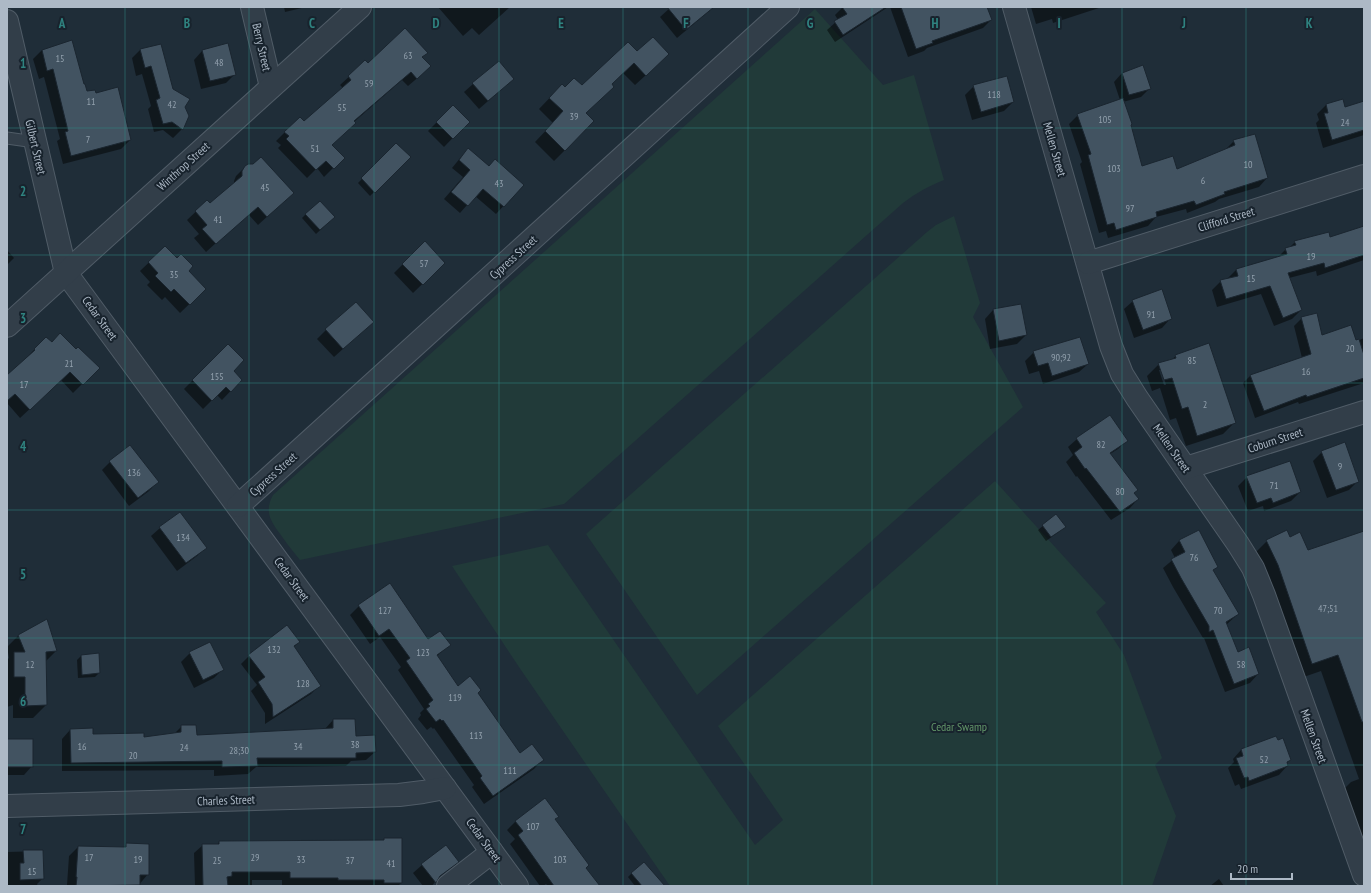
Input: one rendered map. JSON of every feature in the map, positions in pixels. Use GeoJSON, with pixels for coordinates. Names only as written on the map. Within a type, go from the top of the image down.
{"type":"FeatureCollection","features":[{"type":"Feature","properties":{"kind":"street","name":"Berry Street"},"geometry":{"type":"LineString","coordinates":[[252,7],[271,87]]}},
{"type":"Feature","properties":{"kind":"street","name":"Winthrop Street"},"geometry":{"type":"LineString","coordinates":[[7,326],[360,7]]}},
{"type":"Feature","properties":{"kind":"street","name":"Cypress Street"},"geometry":{"type":"LineString","coordinates":[[238,506],[788,7]]}},
{"type":"Feature","properties":{"kind":"street","name":"Mellen Street"},"geometry":{"type":"LineString","coordinates":[[1014,7],[1111,346],[1122,374],[1253,568],[1364,875]]}},
{"type":"Feature","properties":{"kind":"street","name":"Gilbert Street"},"geometry":{"type":"LineString","coordinates":[[7,21],[10,46],[35,142],[66,273]]}},
{"type":"Feature","properties":{"kind":"street","name":"Clifford Street"},"geometry":{"type":"LineString","coordinates":[[1088,263],[1364,176]]}},
{"type":"Feature","properties":{"kind":"street","name":"Cedar Street"},"geometry":{"type":"LineString","coordinates":[[66,273],[517,886]]}},
{"type":"Feature","properties":{"kind":"street","name":"Coburn Street"},"geometry":{"type":"LineString","coordinates":[[1186,468],[1364,412]]}},
{"type":"Feature","properties":{"kind":"street","name":"Charles Street"},"geometry":{"type":"LineString","coordinates":[[7,806],[399,795],[445,788]]}},
{"type":"Feature","properties":{"kind":"street"},"geometry":{"type":"LineString","coordinates":[[448,886],[492,852]]}},
{"type":"Feature","properties":{"kind":"lane"},"geometry":{"type":"LineString","coordinates":[[7,138],[35,142]]}},
{"type":"Feature","properties":{"kind":"green space"},"geometry":{"type":"Polygon","coordinates":[[[815,9],[883,85],[914,75],[944,180],[923,190],[903,203],[564,504],[300,560],[272,523],[269,507],[273,495],[815,9]]]}},
{"type":"Feature","properties":{"kind":"green space"},"geometry":{"type":"Polygon","coordinates":[[[954,216],[980,303],[973,317],[1023,407],[697,695],[586,534],[927,232],[936,225],[954,216]]]}},
{"type":"Feature","properties":{"kind":"green space","name":"Cedar Swamp"},"geometry":{"type":"Polygon","coordinates":[[[995,481],[1106,603],[1096,612],[1124,655],[1162,758],[1155,765],[1176,816],[1152,886],[670,886],[521,670],[452,566],[548,545],[755,845],[783,820],[718,726],[995,481]]]}},
{"type":"Feature","properties":{"kind":"building"},"geometry":{"type":"Polygon","coordinates":[[[667,7],[714,7],[686,30],[667,7]]]}},
{"type":"Feature","properties":{"kind":"building"},"geometry":{"type":"Polygon","coordinates":[[[842,7],[886,7],[843,35],[834,21],[847,14],[842,7]]]}},
{"type":"Feature","properties":{"kind":"building"},"geometry":{"type":"Polygon","coordinates":[[[901,7],[987,7],[992,20],[932,41],[933,43],[916,49],[901,7]]]}},
{"type":"Feature","properties":{"kind":"building"},"geometry":{"type":"Polygon","coordinates":[[[405,28],[428,53],[422,57],[431,66],[417,79],[411,72],[354,121],[356,123],[332,145],[345,158],[334,169],[326,161],[316,170],[286,139],[289,136],[284,132],[300,117],[304,121],[351,80],[348,76],[365,60],[368,63],[405,28]]]}},
{"type":"Feature","properties":{"kind":"building"},"geometry":{"type":"Polygon","coordinates":[[[653,37],[669,54],[646,76],[634,63],[612,84],[614,87],[586,113],[594,121],[565,151],[545,131],[563,111],[549,98],[562,84],[565,87],[574,78],[582,85],[628,42],[637,51],[653,37]]]}},
{"type":"Feature","properties":{"kind":"building"},"geometry":{"type":"Polygon","coordinates":[[[72,40],[87,91],[95,90],[96,93],[118,87],[131,140],[71,156],[65,132],[68,131],[53,69],[47,71],[42,50],[72,40]]]}},
{"type":"Feature","properties":{"kind":"building"},"geometry":{"type":"Polygon","coordinates":[[[228,43],[236,75],[210,81],[202,50],[228,43]]]}},
{"type":"Feature","properties":{"kind":"building"},"geometry":{"type":"Polygon","coordinates":[[[161,44],[173,89],[190,99],[185,107],[189,116],[183,130],[172,122],[163,124],[156,100],[160,98],[151,66],[145,68],[140,49],[161,44]]]}},
{"type":"Feature","properties":{"kind":"building"},"geometry":{"type":"Polygon","coordinates":[[[499,61],[514,79],[488,101],[472,83],[499,61]]]}},
{"type":"Feature","properties":{"kind":"building"},"geometry":{"type":"Polygon","coordinates":[[[1143,65],[1151,89],[1129,95],[1122,73],[1143,65]]]}},
{"type":"Feature","properties":{"kind":"building"},"geometry":{"type":"Polygon","coordinates":[[[1007,76],[1014,102],[981,112],[973,85],[1007,76]]]}},
{"type":"Feature","properties":{"kind":"building"},"geometry":{"type":"Polygon","coordinates":[[[1123,98],[1132,124],[1131,125],[1142,166],[1173,156],[1177,169],[1235,145],[1233,140],[1255,134],[1268,178],[1224,192],[1225,194],[1196,205],[1194,201],[1156,212],[1157,217],[1116,230],[1114,223],[1107,225],[1088,155],[1091,154],[1077,114],[1123,98]]]}},
{"type":"Feature","properties":{"kind":"building"},"geometry":{"type":"Polygon","coordinates":[[[1343,99],[1345,107],[1364,101],[1364,130],[1332,140],[1324,113],[1328,113],[1326,104],[1343,99]]]}},
{"type":"Feature","properties":{"kind":"building"},"geometry":{"type":"Polygon","coordinates":[[[453,105],[470,122],[453,139],[436,122],[453,105]]]}},
{"type":"Feature","properties":{"kind":"building"},"geometry":{"type":"Polygon","coordinates":[[[396,143],[411,157],[375,193],[361,178],[396,143]]]}},
{"type":"Feature","properties":{"kind":"building"},"geometry":{"type":"Polygon","coordinates":[[[468,148],[489,166],[495,159],[524,185],[504,207],[483,189],[468,206],[451,192],[470,170],[459,160],[468,148]]]}},
{"type":"Feature","properties":{"kind":"building"},"geometry":{"type":"Polygon","coordinates":[[[261,157],[294,193],[267,217],[258,207],[216,244],[202,229],[207,225],[195,211],[207,200],[210,203],[242,176],[242,171],[245,166],[248,164],[253,164],[261,157]]]}},
{"type":"Feature","properties":{"kind":"building"},"geometry":{"type":"Polygon","coordinates":[[[320,201],[335,217],[320,230],[305,214],[320,201]]]}},
{"type":"Feature","properties":{"kind":"building"},"geometry":{"type":"Polygon","coordinates":[[[1364,226],[1364,255],[1325,268],[1324,263],[1288,273],[1302,310],[1283,318],[1270,286],[1226,299],[1220,280],[1238,276],[1236,269],[1287,254],[1285,248],[1296,245],[1294,241],[1329,232],[1330,237],[1364,226]]]}},
{"type":"Feature","properties":{"kind":"building"},"geometry":{"type":"Polygon","coordinates":[[[425,241],[445,263],[423,285],[402,264],[425,241]]]}},
{"type":"Feature","properties":{"kind":"building"},"geometry":{"type":"Polygon","coordinates":[[[165,246],[177,258],[181,254],[193,266],[189,271],[206,289],[190,305],[174,289],[171,292],[155,276],[158,273],[148,262],[165,246]]]}},
{"type":"Feature","properties":{"kind":"building"},"geometry":{"type":"Polygon","coordinates":[[[1162,289],[1172,319],[1143,330],[1132,300],[1162,289]]]}},
{"type":"Feature","properties":{"kind":"building"},"geometry":{"type":"Polygon","coordinates":[[[356,302],[374,322],[343,349],[325,329],[356,302]]]}},
{"type":"Feature","properties":{"kind":"building"},"geometry":{"type":"Polygon","coordinates":[[[1021,304],[1027,335],[999,341],[993,309],[1021,304]]]}},
{"type":"Feature","properties":{"kind":"building"},"geometry":{"type":"Polygon","coordinates":[[[1317,313],[1322,335],[1351,325],[1356,340],[1359,339],[1364,355],[1364,378],[1307,397],[1306,395],[1264,411],[1250,375],[1311,354],[1301,317],[1317,313]]]}},
{"type":"Feature","properties":{"kind":"building"},"geometry":{"type":"Polygon","coordinates":[[[60,333],[76,349],[78,347],[100,368],[83,385],[70,372],[30,410],[15,394],[7,401],[7,375],[35,350],[34,349],[46,337],[52,342],[60,333]]]}},
{"type":"Feature","properties":{"kind":"building"},"geometry":{"type":"Polygon","coordinates":[[[1080,337],[1089,364],[1052,376],[1048,363],[1038,366],[1033,351],[1080,337]]]}},
{"type":"Feature","properties":{"kind":"building"},"geometry":{"type":"Polygon","coordinates":[[[1209,343],[1236,423],[1197,436],[1188,407],[1182,409],[1172,378],[1164,380],[1158,363],[1176,358],[1175,355],[1209,343]]]}},
{"type":"Feature","properties":{"kind":"building"},"geometry":{"type":"Polygon","coordinates":[[[228,344],[244,360],[234,371],[242,380],[231,392],[226,387],[212,401],[192,380],[228,344]]]}},
{"type":"Feature","properties":{"kind":"building"},"geometry":{"type":"Polygon","coordinates":[[[1110,415],[1128,441],[1110,453],[1138,490],[1134,493],[1139,499],[1120,512],[1074,453],[1082,447],[1076,438],[1110,415]]]}},
{"type":"Feature","properties":{"kind":"building"},"geometry":{"type":"Polygon","coordinates":[[[1345,442],[1359,482],[1336,490],[1321,451],[1345,442]]]}},
{"type":"Feature","properties":{"kind":"building"},"geometry":{"type":"Polygon","coordinates":[[[130,445],[159,482],[138,498],[109,461],[130,445]]]}},
{"type":"Feature","properties":{"kind":"building"},"geometry":{"type":"Polygon","coordinates":[[[1290,461],[1301,492],[1273,503],[1271,498],[1257,503],[1246,476],[1290,461]]]}},
{"type":"Feature","properties":{"kind":"building"},"geometry":{"type":"Polygon","coordinates":[[[180,512],[207,548],[186,563],[159,527],[180,512]]]}},
{"type":"Feature","properties":{"kind":"building"},"geometry":{"type":"Polygon","coordinates":[[[1056,514],[1066,527],[1051,537],[1042,525],[1056,514]]]}},
{"type":"Feature","properties":{"kind":"building"},"geometry":{"type":"Polygon","coordinates":[[[1199,530],[1218,567],[1213,570],[1239,614],[1226,622],[1238,652],[1249,647],[1259,674],[1234,684],[1213,630],[1209,632],[1209,626],[1171,559],[1185,552],[1179,540],[1199,530]]]}},
{"type":"Feature","properties":{"kind":"building"},"geometry":{"type":"Polygon","coordinates":[[[1287,530],[1290,537],[1300,532],[1308,550],[1364,531],[1364,722],[1362,722],[1338,655],[1312,664],[1278,565],[1266,540],[1287,530]]]}},
{"type":"Feature","properties":{"kind":"building"},"geometry":{"type":"Polygon","coordinates":[[[390,583],[428,639],[440,631],[451,645],[437,655],[458,686],[470,676],[481,690],[478,693],[520,753],[532,744],[544,760],[493,796],[480,778],[482,776],[443,720],[442,721],[440,719],[436,722],[426,709],[430,706],[428,704],[433,700],[406,661],[410,658],[389,629],[379,636],[358,605],[390,583]]]}},
{"type":"Feature","properties":{"kind":"building"},"geometry":{"type":"Polygon","coordinates":[[[47,619],[57,651],[46,652],[47,705],[25,706],[25,677],[14,677],[14,652],[25,652],[18,635],[47,619]]]}},
{"type":"Feature","properties":{"kind":"building"},"geometry":{"type":"Polygon","coordinates":[[[287,625],[300,642],[294,646],[321,686],[273,717],[272,704],[258,682],[265,677],[248,655],[287,625]]]}},
{"type":"Feature","properties":{"kind":"building"},"geometry":{"type":"Polygon","coordinates":[[[210,642],[224,670],[203,680],[189,652],[210,642]]]}},
{"type":"Feature","properties":{"kind":"building"},"geometry":{"type":"Polygon","coordinates":[[[99,653],[100,673],[82,675],[81,655],[99,653]]]}},
{"type":"Feature","properties":{"kind":"building"},"geometry":{"type":"Polygon","coordinates":[[[333,719],[355,719],[356,736],[375,735],[376,752],[356,753],[356,758],[257,758],[258,766],[222,767],[222,761],[71,763],[70,729],[93,728],[93,734],[144,733],[144,737],[181,732],[181,725],[196,725],[197,735],[333,728],[333,719]]]}},
{"type":"Feature","properties":{"kind":"building"},"geometry":{"type":"Polygon","coordinates":[[[1276,736],[1278,740],[1283,738],[1291,760],[1287,762],[1288,766],[1249,781],[1248,777],[1244,778],[1236,758],[1243,756],[1241,749],[1276,736]]]}},
{"type":"Feature","properties":{"kind":"building"},"geometry":{"type":"Polygon","coordinates":[[[7,739],[33,739],[33,767],[7,767],[7,739]]]}},
{"type":"Feature","properties":{"kind":"building"},"geometry":{"type":"Polygon","coordinates":[[[545,798],[559,817],[555,819],[589,865],[586,868],[600,886],[554,886],[518,835],[523,831],[515,821],[545,798]]]}},
{"type":"Feature","properties":{"kind":"building"},"geometry":{"type":"Polygon","coordinates":[[[384,838],[402,838],[402,883],[384,883],[384,880],[290,878],[290,872],[232,872],[232,876],[227,877],[228,886],[203,886],[202,844],[219,844],[219,841],[384,840],[384,838]]]}},
{"type":"Feature","properties":{"kind":"building"},"geometry":{"type":"Polygon","coordinates":[[[126,843],[149,844],[149,875],[140,875],[140,885],[76,886],[78,846],[126,847],[126,843]]]}},
{"type":"Feature","properties":{"kind":"building"},"geometry":{"type":"Polygon","coordinates":[[[446,845],[459,862],[440,876],[436,883],[421,864],[446,845]]]}},
{"type":"Feature","properties":{"kind":"building"},"geometry":{"type":"Polygon","coordinates":[[[23,850],[43,850],[44,879],[20,880],[20,863],[24,863],[23,850]]]}},
{"type":"Feature","properties":{"kind":"building"},"geometry":{"type":"Polygon","coordinates":[[[644,862],[665,886],[642,886],[631,873],[644,862]]]}}]}
